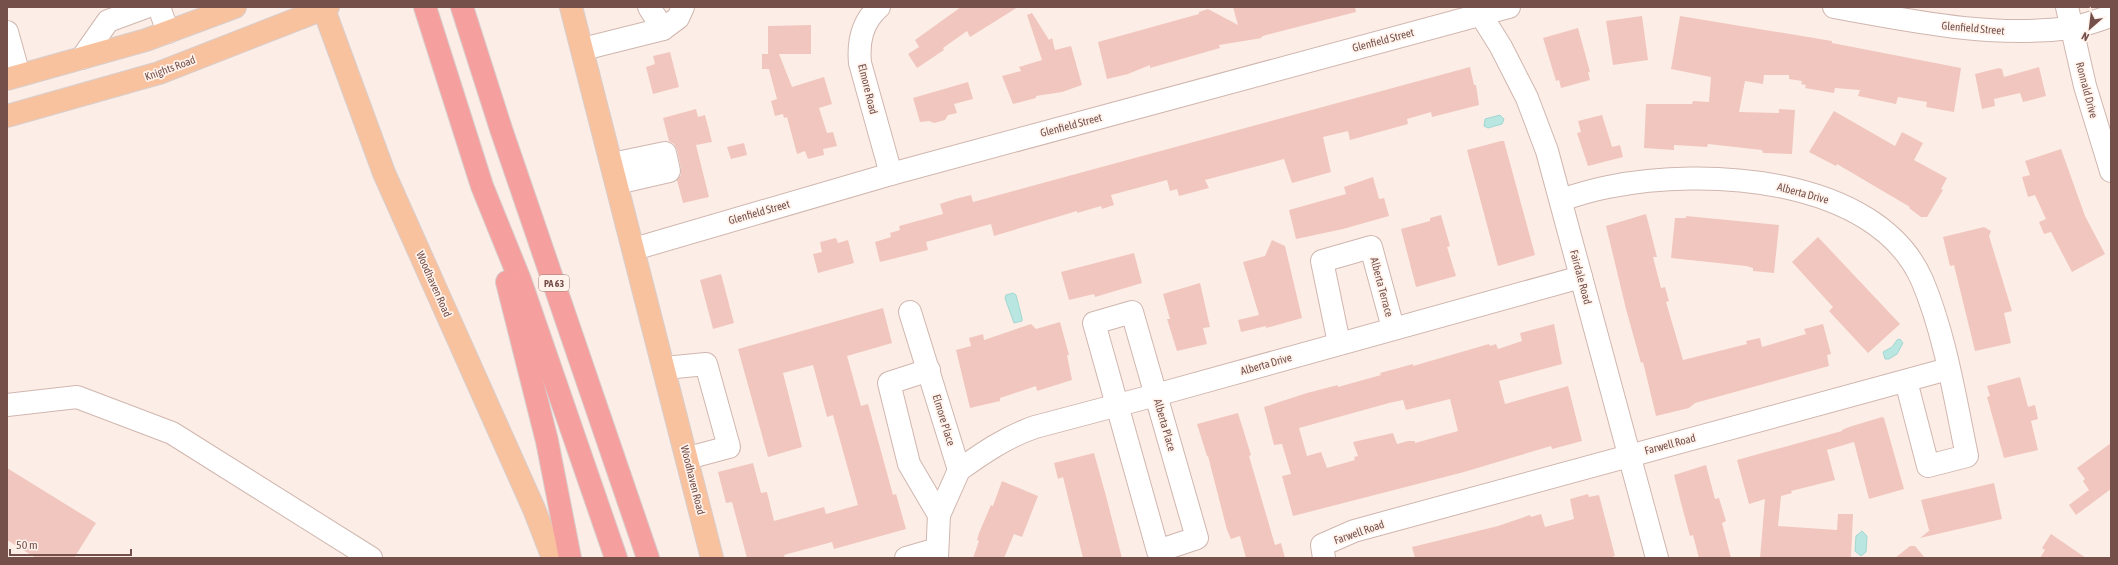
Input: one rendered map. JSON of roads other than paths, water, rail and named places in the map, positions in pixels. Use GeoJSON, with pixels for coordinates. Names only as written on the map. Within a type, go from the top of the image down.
{"type":"FeatureCollection","features":[{"type":"Feature","properties":{"kind":"highway","name":"PA 63"},"geometry":{"type":"LineString","coordinates":[[425,7],[482,186],[520,280],[616,558]]}},
{"type":"Feature","properties":{"kind":"highway","name":"PA 63"},"geometry":{"type":"LineString","coordinates":[[462,7],[501,130],[648,558]]}},
{"type":"Feature","properties":{"kind":"highway"},"geometry":{"type":"LineString","coordinates":[[482,186],[547,441],[570,558]]}},
{"type":"Feature","properties":{"kind":"main road"},"geometry":{"type":"LineString","coordinates":[[13,77],[168,32],[198,13],[235,7]]}},
{"type":"Feature","properties":{"kind":"main road","name":"Woodhaven Road"},"geometry":{"type":"LineString","coordinates":[[572,7],[688,458],[712,558]]}},
{"type":"Feature","properties":{"kind":"main road","name":"Woodhaven Road"},"geometry":{"type":"LineString","coordinates":[[325,8],[384,173],[534,509],[553,558]]}},
{"type":"Feature","properties":{"kind":"main road","name":"Knights Road"},"geometry":{"type":"LineString","coordinates":[[7,116],[159,73],[325,8]]}},
{"type":"Feature","properties":{"kind":"street"},"geometry":{"type":"LineString","coordinates":[[82,58],[106,14],[146,7]]}},
{"type":"Feature","properties":{"kind":"street"},"geometry":{"type":"LineString","coordinates":[[159,7],[168,32]]}},
{"type":"Feature","properties":{"kind":"street"},"geometry":{"type":"LineString","coordinates":[[649,7],[663,29]]}},
{"type":"Feature","properties":{"kind":"street"},"geometry":{"type":"LineString","coordinates":[[582,49],[663,29],[678,18],[683,7]]}},
{"type":"Feature","properties":{"kind":"street","name":"Elmore Road"},"geometry":{"type":"LineString","coordinates":[[879,7],[867,20],[859,46],[860,63],[891,174]]}},
{"type":"Feature","properties":{"kind":"street","name":"Glenfield Street"},"geometry":{"type":"LineString","coordinates":[[634,249],[891,174],[1449,22],[1479,11],[1509,7]]}},
{"type":"Feature","properties":{"kind":"street","name":"Glenfield Street"},"geometry":{"type":"LineString","coordinates":[[1834,7],[1946,26],[1988,31],[2069,17],[2111,16]]}},
{"type":"Feature","properties":{"kind":"street","name":"Fairdale Road"},"geometry":{"type":"LineString","coordinates":[[1479,11],[1501,47],[1527,98],[1547,151],[1657,558]]}},
{"type":"Feature","properties":{"kind":"street","name":"Ronnald Drive"},"geometry":{"type":"LineString","coordinates":[[2069,17],[2111,171]]}},
{"type":"Feature","properties":{"kind":"street"},"geometry":{"type":"LineString","coordinates":[[7,32],[13,77]]}},
{"type":"Feature","properties":{"kind":"street","name":"Alberta Drive"},"geometry":{"type":"LineString","coordinates":[[1561,200],[1608,187],[1694,178],[1753,182],[1805,192],[1839,203],[1873,222],[1901,248],[1921,280],[1948,369]]}},
{"type":"Feature","properties":{"kind":"street","name":"Alberta Terrace"},"geometry":{"type":"LineString","coordinates":[[1339,343],[1322,261],[1371,247],[1393,328]]}},
{"type":"Feature","properties":{"kind":"street","name":"Alberta Drive"},"geometry":{"type":"LineString","coordinates":[[959,470],[993,446],[1016,434],[1035,427],[1116,406],[1581,277]]}},
{"type":"Feature","properties":{"kind":"street","name":"Elmore Place"},"geometry":{"type":"LineString","coordinates":[[910,312],[959,470]]}},
{"type":"Feature","properties":{"kind":"street","name":"Alberta Place"},"geometry":{"type":"LineString","coordinates":[[1132,312],[1156,395],[1196,538],[1158,551],[1116,406],[1094,323],[1132,312]]}},
{"type":"Feature","properties":{"kind":"street"},"geometry":{"type":"LineString","coordinates":[[665,368],[706,364],[729,447],[688,458]]}},
{"type":"Feature","properties":{"kind":"street"},"geometry":{"type":"LineString","coordinates":[[1906,380],[1928,466],[1967,456],[1948,369]]}},
{"type":"Feature","properties":{"kind":"street","name":"Farwell Road"},"geometry":{"type":"LineString","coordinates":[[1324,558],[1322,545],[1354,531],[1948,369]]}},
{"type":"Feature","properties":{"kind":"street"},"geometry":{"type":"LineString","coordinates":[[929,370],[889,383],[909,464],[939,515]]}},
{"type":"Feature","properties":{"kind":"street"},"geometry":{"type":"LineString","coordinates":[[7,406],[77,397],[172,433],[338,548],[371,558]]}},
{"type":"Feature","properties":{"kind":"street"},"geometry":{"type":"LineString","coordinates":[[906,558],[937,554],[939,515],[959,470]]}},
{"type":"Feature","properties":{"kind":"water"},"geometry":{"type":"Polygon","coordinates":[[[1500,115],[1504,119],[1502,124],[1488,128],[1484,126],[1485,119],[1500,115]]]}},
{"type":"Feature","properties":{"kind":"water"},"geometry":{"type":"Polygon","coordinates":[[[1013,293],[1016,295],[1022,318],[1022,321],[1014,323],[1005,298],[1006,295],[1013,293]]]}},
{"type":"Feature","properties":{"kind":"water"},"geometry":{"type":"Polygon","coordinates":[[[1900,339],[1903,343],[1897,354],[1889,359],[1885,359],[1883,352],[1892,347],[1897,340],[1900,339]]]}},
{"type":"Feature","properties":{"kind":"water"},"geometry":{"type":"Polygon","coordinates":[[[1862,531],[1867,536],[1866,552],[1861,556],[1855,551],[1856,536],[1862,531]]]}}]}
